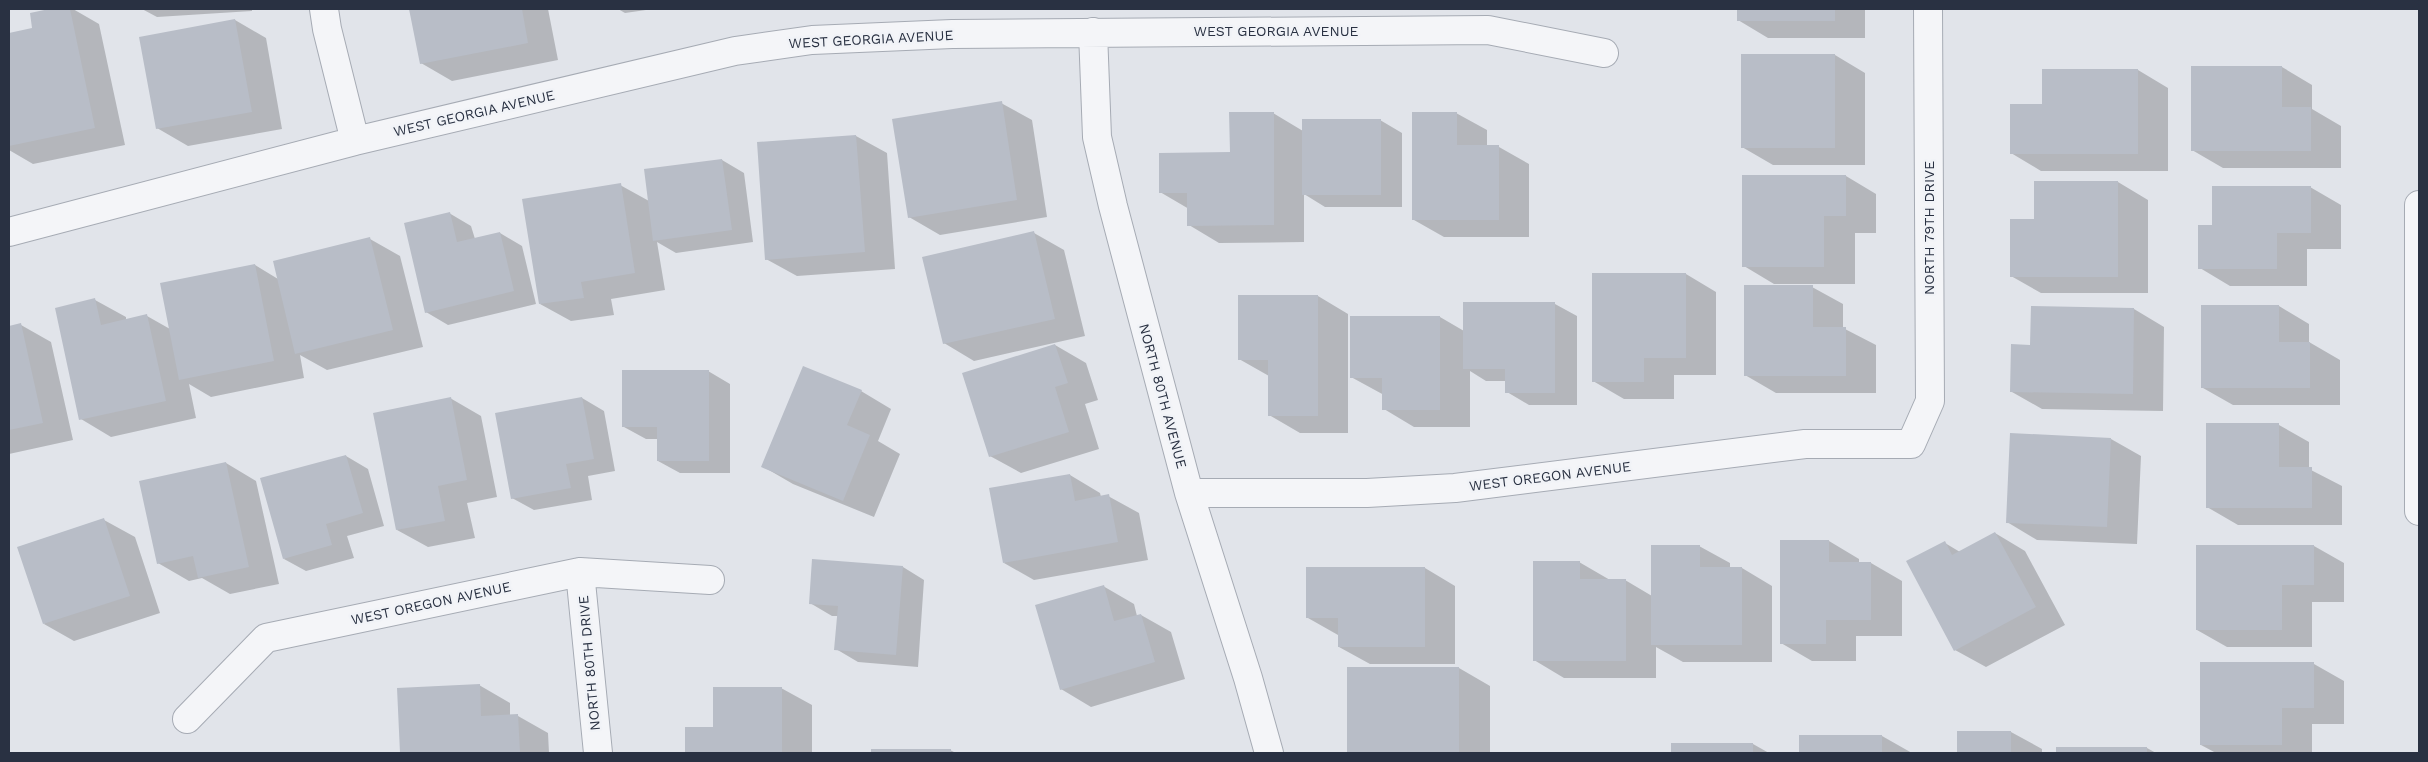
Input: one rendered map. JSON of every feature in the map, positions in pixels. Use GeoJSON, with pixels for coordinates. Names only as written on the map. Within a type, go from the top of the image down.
{"type":"FeatureCollection","features":[{"type":"Feature","properties":{"kind":"street"},"geometry":{"type":"LineString","coordinates":[[324,9],[327,29],[356,141]]}},
{"type":"Feature","properties":{"kind":"street","name":"NORTH 79TH DRIVE"},"geometry":{"type":"LineString","coordinates":[[1911,444],[1930,401],[1928,9]]}},
{"type":"Feature","properties":{"kind":"street","name":"WEST GEORGIA AVENUE"},"geometry":{"type":"LineString","coordinates":[[9,232],[356,141],[735,51],[812,40],[952,34],[1488,30],[1604,53]]}},
{"type":"Feature","properties":{"kind":"street","name":"NORTH 80TH AVENUE"},"geometry":{"type":"LineString","coordinates":[[1093,32],[1097,137],[1113,206],[1189,493],[1248,678],[1268,753]]}},
{"type":"Feature","properties":{"kind":"street"},"geometry":{"type":"LineString","coordinates":[[2419,205],[2419,511]]}},
{"type":"Feature","properties":{"kind":"street","name":"WEST OREGON AVENUE"},"geometry":{"type":"LineString","coordinates":[[1189,493],[1366,493],[1455,488],[1805,444],[1911,444]]}},
{"type":"Feature","properties":{"kind":"street","name":"WEST OREGON AVENUE"},"geometry":{"type":"LineString","coordinates":[[187,719],[266,638],[580,572],[710,580]]}},
{"type":"Feature","properties":{"kind":"street","name":"NORTH 80TH DRIVE"},"geometry":{"type":"LineString","coordinates":[[580,572],[598,753]]}},
{"type":"Feature","properties":{"kind":"building"},"geometry":{"type":"Polygon","coordinates":[[[49,9],[70,9],[95,128],[9,146],[9,33],[32,28],[30,13],[49,9]]]}},
{"type":"Feature","properties":{"kind":"building"},"geometry":{"type":"Polygon","coordinates":[[[409,9],[522,9],[528,43],[420,64],[409,9]]]}},
{"type":"Feature","properties":{"kind":"building"},"geometry":{"type":"Polygon","coordinates":[[[1737,9],[1835,9],[1835,21],[1737,21],[1737,9]]]}},
{"type":"Feature","properties":{"kind":"building"},"geometry":{"type":"Polygon","coordinates":[[[235,19],[252,112],[156,129],[139,37],[235,19]]]}},
{"type":"Feature","properties":{"kind":"building"},"geometry":{"type":"Polygon","coordinates":[[[1741,54],[1835,54],[1835,148],[1741,148],[1741,54]]]}},
{"type":"Feature","properties":{"kind":"building"},"geometry":{"type":"Polygon","coordinates":[[[2191,66],[2282,66],[2282,107],[2311,107],[2311,151],[2191,151],[2191,66]]]}},
{"type":"Feature","properties":{"kind":"building"},"geometry":{"type":"Polygon","coordinates":[[[2042,69],[2138,69],[2138,154],[2010,154],[2010,104],[2042,104],[2042,69]]]}},
{"type":"Feature","properties":{"kind":"building"},"geometry":{"type":"Polygon","coordinates":[[[1002,101],[1017,200],[908,218],[892,119],[1002,101]]]}},
{"type":"Feature","properties":{"kind":"building"},"geometry":{"type":"Polygon","coordinates":[[[1229,112],[1274,112],[1274,225],[1187,226],[1187,193],[1159,193],[1159,153],[1230,152],[1229,112]]]}},
{"type":"Feature","properties":{"kind":"building"},"geometry":{"type":"Polygon","coordinates":[[[1412,112],[1457,112],[1457,145],[1499,145],[1499,220],[1412,220],[1412,112]]]}},
{"type":"Feature","properties":{"kind":"building"},"geometry":{"type":"Polygon","coordinates":[[[1302,119],[1381,119],[1381,195],[1302,195],[1302,119]]]}},
{"type":"Feature","properties":{"kind":"building"},"geometry":{"type":"Polygon","coordinates":[[[856,135],[865,252],[765,260],[757,142],[856,135]]]}},
{"type":"Feature","properties":{"kind":"building"},"geometry":{"type":"Polygon","coordinates":[[[722,159],[732,230],[653,241],[644,169],[722,159]]]}},
{"type":"Feature","properties":{"kind":"building"},"geometry":{"type":"Polygon","coordinates":[[[1742,175],[1846,175],[1846,216],[1824,216],[1824,267],[1742,267],[1742,175]]]}},
{"type":"Feature","properties":{"kind":"building"},"geometry":{"type":"Polygon","coordinates":[[[2034,181],[2118,181],[2118,277],[2010,277],[2010,219],[2034,219],[2034,181]]]}},
{"type":"Feature","properties":{"kind":"building"},"geometry":{"type":"Polygon","coordinates":[[[621,183],[635,273],[581,282],[584,298],[539,304],[522,199],[621,183]]]}},
{"type":"Feature","properties":{"kind":"building"},"geometry":{"type":"Polygon","coordinates":[[[2212,186],[2311,186],[2311,233],[2277,233],[2277,269],[2198,269],[2198,225],[2212,225],[2212,186]]]}},
{"type":"Feature","properties":{"kind":"building"},"geometry":{"type":"Polygon","coordinates":[[[450,212],[457,242],[500,232],[514,291],[425,313],[404,223],[450,212]]]}},
{"type":"Feature","properties":{"kind":"building"},"geometry":{"type":"Polygon","coordinates":[[[1034,231],[1055,319],[943,344],[922,257],[1034,231]]]}},
{"type":"Feature","properties":{"kind":"building"},"geometry":{"type":"Polygon","coordinates":[[[370,237],[393,330],[295,354],[273,261],[370,237]]]}},
{"type":"Feature","properties":{"kind":"building"},"geometry":{"type":"Polygon","coordinates":[[[255,264],[274,361],[179,380],[160,283],[255,264]]]}},
{"type":"Feature","properties":{"kind":"building"},"geometry":{"type":"Polygon","coordinates":[[[1592,273],[1686,273],[1686,358],[1644,358],[1644,382],[1592,382],[1592,273]]]}},
{"type":"Feature","properties":{"kind":"building"},"geometry":{"type":"Polygon","coordinates":[[[1744,285],[1813,285],[1813,327],[1846,327],[1846,376],[1744,376],[1744,285]]]}},
{"type":"Feature","properties":{"kind":"building"},"geometry":{"type":"Polygon","coordinates":[[[1238,295],[1318,295],[1318,416],[1268,416],[1268,360],[1238,360],[1238,295]]]}},
{"type":"Feature","properties":{"kind":"building"},"geometry":{"type":"Polygon","coordinates":[[[95,298],[101,325],[147,314],[166,401],[79,420],[55,308],[95,298]]]}},
{"type":"Feature","properties":{"kind":"building"},"geometry":{"type":"Polygon","coordinates":[[[1463,302],[1555,302],[1555,393],[1505,393],[1505,369],[1463,369],[1463,302]]]}},
{"type":"Feature","properties":{"kind":"building"},"geometry":{"type":"Polygon","coordinates":[[[2201,305],[2279,305],[2279,342],[2310,342],[2310,388],[2201,388],[2201,305]]]}},
{"type":"Feature","properties":{"kind":"building"},"geometry":{"type":"Polygon","coordinates":[[[2031,306],[2134,308],[2133,394],[2010,392],[2011,344],[2030,345],[2031,306]]]}},
{"type":"Feature","properties":{"kind":"building"},"geometry":{"type":"Polygon","coordinates":[[[1350,316],[1440,316],[1440,410],[1382,410],[1382,378],[1350,378],[1350,316]]]}},
{"type":"Feature","properties":{"kind":"building"},"geometry":{"type":"Polygon","coordinates":[[[21,323],[43,423],[9,430],[9,326],[21,323]]]}},
{"type":"Feature","properties":{"kind":"building"},"geometry":{"type":"Polygon","coordinates":[[[1055,344],[1068,383],[1055,387],[1069,432],[989,457],[962,373],[1055,344]]]}},
{"type":"Feature","properties":{"kind":"building"},"geometry":{"type":"Polygon","coordinates":[[[803,366],[862,390],[847,425],[870,435],[843,501],[761,467],[803,366]]]}},
{"type":"Feature","properties":{"kind":"building"},"geometry":{"type":"Polygon","coordinates":[[[622,370],[709,370],[709,461],[657,461],[657,427],[622,427],[622,370]]]}},
{"type":"Feature","properties":{"kind":"building"},"geometry":{"type":"Polygon","coordinates":[[[451,397],[467,480],[438,486],[445,521],[396,530],[373,413],[451,397]]]}},
{"type":"Feature","properties":{"kind":"building"},"geometry":{"type":"Polygon","coordinates":[[[582,397],[594,459],[566,464],[571,488],[511,499],[495,413],[582,397]]]}},
{"type":"Feature","properties":{"kind":"building"},"geometry":{"type":"Polygon","coordinates":[[[2206,423],[2279,423],[2279,467],[2312,467],[2312,508],[2206,508],[2206,423]]]}},
{"type":"Feature","properties":{"kind":"building"},"geometry":{"type":"Polygon","coordinates":[[[2010,433],[2111,438],[2107,527],[2006,523],[2010,433]]]}},
{"type":"Feature","properties":{"kind":"building"},"geometry":{"type":"Polygon","coordinates":[[[346,455],[363,513],[326,524],[332,545],[283,559],[260,478],[346,455]]]}},
{"type":"Feature","properties":{"kind":"building"},"geometry":{"type":"Polygon","coordinates":[[[226,462],[249,567],[198,578],[193,556],[157,564],[139,481],[226,462]]]}},
{"type":"Feature","properties":{"kind":"building"},"geometry":{"type":"Polygon","coordinates":[[[1070,474],[1075,501],[1109,494],[1118,542],[1003,563],[989,488],[1070,474]]]}},
{"type":"Feature","properties":{"kind":"building"},"geometry":{"type":"Polygon","coordinates":[[[104,518],[130,596],[43,624],[17,547],[104,518]]]}},
{"type":"Feature","properties":{"kind":"building"},"geometry":{"type":"Polygon","coordinates":[[[1995,532],[2036,607],[1954,651],[1906,561],[1945,541],[1952,555],[1995,532]]]}},
{"type":"Feature","properties":{"kind":"building"},"geometry":{"type":"Polygon","coordinates":[[[1780,540],[1829,540],[1829,562],[1871,562],[1871,620],[1826,620],[1826,644],[1780,644],[1780,540]]]}},
{"type":"Feature","properties":{"kind":"building"},"geometry":{"type":"Polygon","coordinates":[[[1651,545],[1700,545],[1700,567],[1742,567],[1742,645],[1651,645],[1651,545]]]}},
{"type":"Feature","properties":{"kind":"building"},"geometry":{"type":"Polygon","coordinates":[[[2196,545],[2314,545],[2314,585],[2282,585],[2282,630],[2196,630],[2196,545]]]}},
{"type":"Feature","properties":{"kind":"building"},"geometry":{"type":"Polygon","coordinates":[[[812,559],[903,566],[896,655],[834,650],[838,606],[809,604],[812,559]]]}},
{"type":"Feature","properties":{"kind":"building"},"geometry":{"type":"Polygon","coordinates":[[[1533,561],[1580,561],[1580,579],[1626,579],[1626,661],[1533,661],[1533,561]]]}},
{"type":"Feature","properties":{"kind":"building"},"geometry":{"type":"Polygon","coordinates":[[[1306,567],[1425,567],[1425,647],[1338,647],[1338,618],[1306,618],[1306,567]]]}},
{"type":"Feature","properties":{"kind":"building"},"geometry":{"type":"Polygon","coordinates":[[[1104,585],[1114,621],[1141,614],[1155,662],[1060,690],[1035,605],[1104,585]]]}},
{"type":"Feature","properties":{"kind":"building"},"geometry":{"type":"Polygon","coordinates":[[[2200,662],[2314,662],[2314,708],[2282,708],[2282,745],[2200,745],[2200,662]]]}},
{"type":"Feature","properties":{"kind":"building"},"geometry":{"type":"Polygon","coordinates":[[[1347,667],[1459,667],[1459,753],[1347,753],[1347,667]]]}},
{"type":"Feature","properties":{"kind":"building"},"geometry":{"type":"Polygon","coordinates":[[[480,684],[481,716],[518,714],[520,753],[400,753],[397,688],[480,684]]]}},
{"type":"Feature","properties":{"kind":"building"},"geometry":{"type":"Polygon","coordinates":[[[713,687],[782,687],[782,753],[685,753],[685,727],[713,727],[713,687]]]}},
{"type":"Feature","properties":{"kind":"building"},"geometry":{"type":"Polygon","coordinates":[[[1957,731],[2011,731],[2011,753],[1957,753],[1957,731]]]}},
{"type":"Feature","properties":{"kind":"building"},"geometry":{"type":"Polygon","coordinates":[[[1799,735],[1882,735],[1882,753],[1799,753],[1799,735]]]}},
{"type":"Feature","properties":{"kind":"building"},"geometry":{"type":"Polygon","coordinates":[[[1671,743],[1753,743],[1753,753],[1671,753],[1671,743]]]}},
{"type":"Feature","properties":{"kind":"building"},"geometry":{"type":"Polygon","coordinates":[[[2056,747],[2147,747],[2147,753],[2056,753],[2056,747]]]}},
{"type":"Feature","properties":{"kind":"building"},"geometry":{"type":"Polygon","coordinates":[[[871,749],[951,749],[951,753],[871,753],[871,749]]]}}]}
